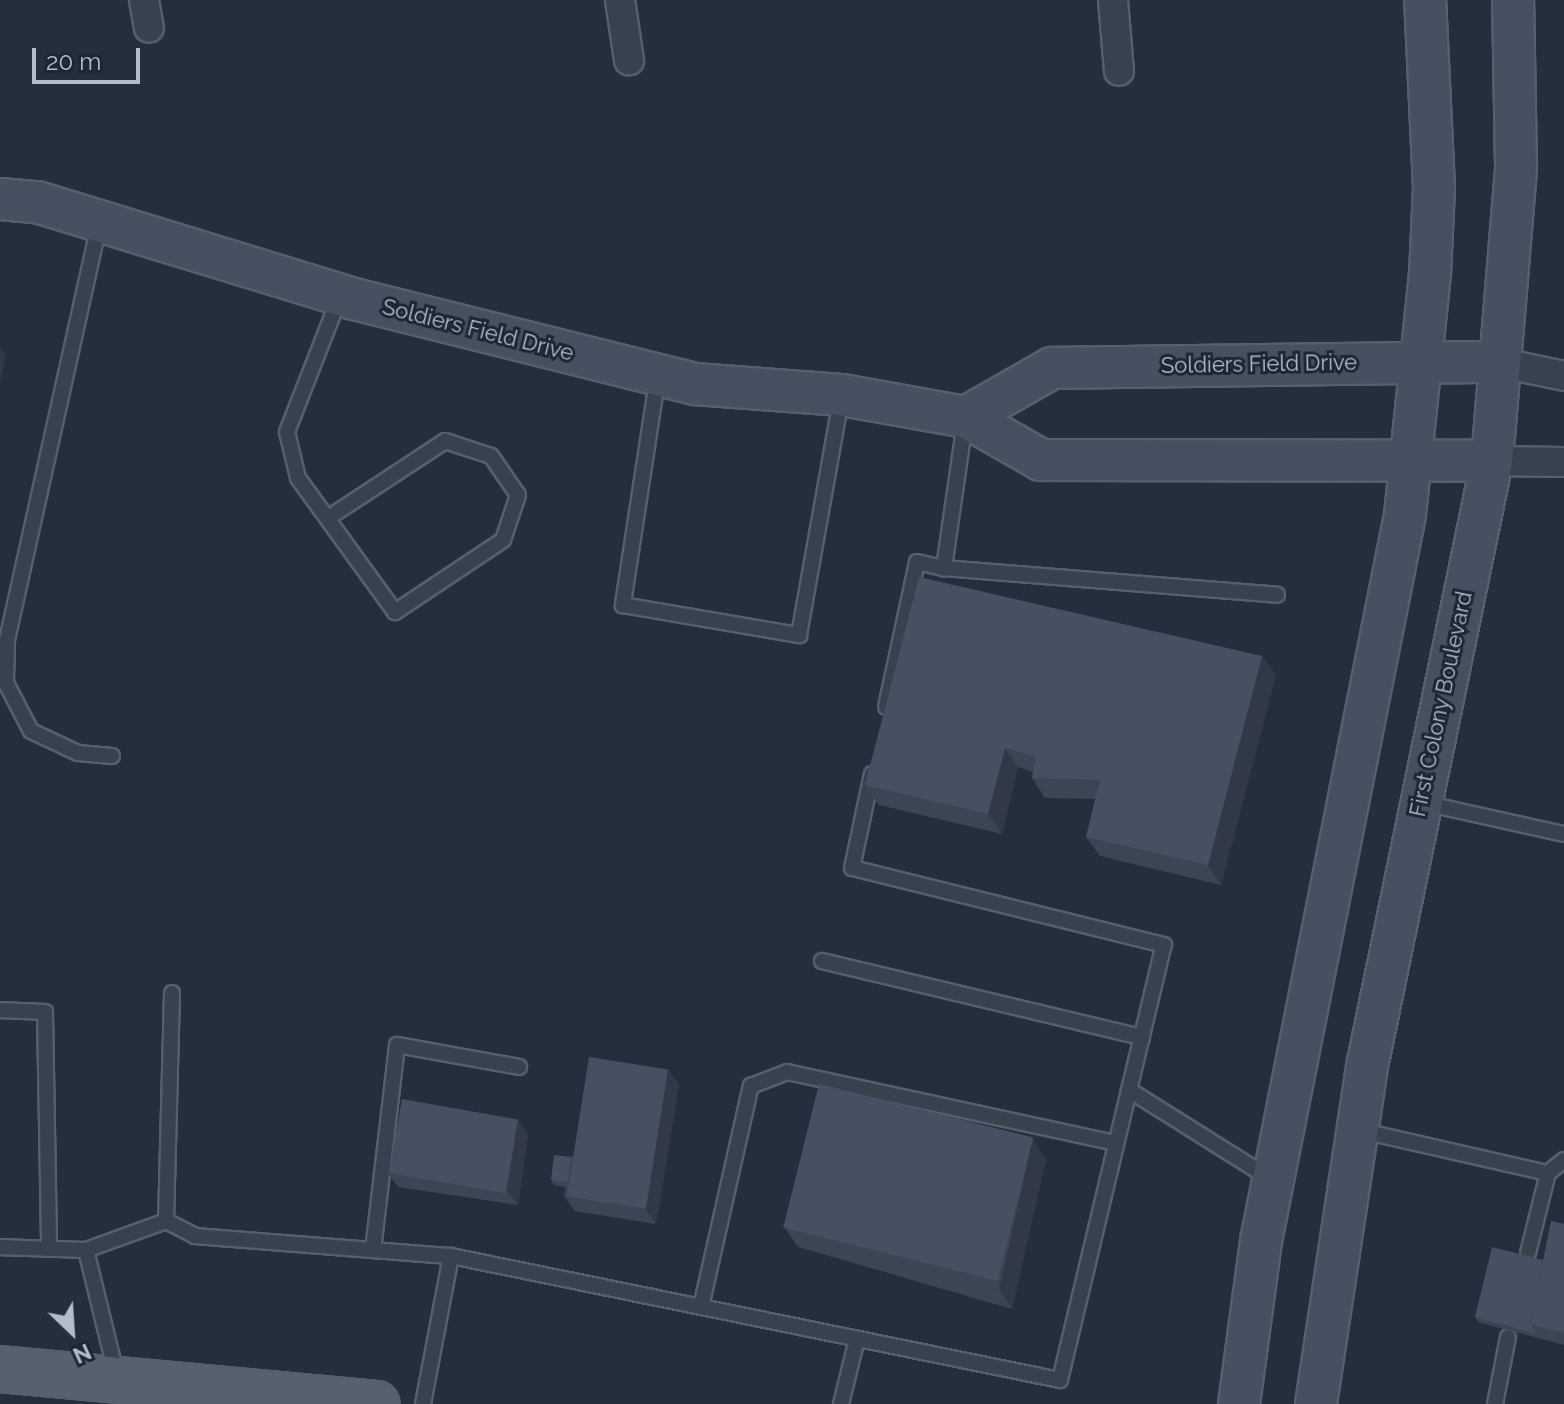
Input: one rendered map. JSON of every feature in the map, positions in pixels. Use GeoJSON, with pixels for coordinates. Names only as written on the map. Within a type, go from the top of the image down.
{"type":"FeatureCollection","features":[{"type":"Feature","properties":{"kind":"main road"},"geometry":{"type":"LineString","coordinates":[[1239,1404],[1250,1300],[1317,940],[1392,588],[1410,460],[1434,188],[1425,0]]}},
{"type":"Feature","properties":{"kind":"main road","name":"First Colony Boulevard"},"geometry":{"type":"LineString","coordinates":[[1316,1404],[1358,1130],[1420,803],[1492,461],[1497,362],[1516,167],[1513,0]]}},
{"type":"Feature","properties":{"kind":"main road","name":"Soldiers Field Drive"},"geometry":{"type":"LineString","coordinates":[[0,199],[37,202],[340,295],[695,384],[842,395],[966,417],[1041,460],[1492,461]]}},
{"type":"Feature","properties":{"kind":"main road","name":"Soldiers Field Drive"},"geometry":{"type":"LineString","coordinates":[[966,417],[1052,368],[1421,360],[1497,362]]}},
{"type":"Feature","properties":{"kind":"main road"},"geometry":{"type":"LineString","coordinates":[[0,1369],[117,1377],[376,1404]]}},
{"type":"Feature","properties":{"kind":"street"},"geometry":{"type":"LineString","coordinates":[[144,0],[149,28]]}},
{"type":"Feature","properties":{"kind":"street"},"geometry":{"type":"LineString","coordinates":[[620,0],[629,60]]}},
{"type":"Feature","properties":{"kind":"street"},"geometry":{"type":"LineString","coordinates":[[1113,0],[1119,71]]}},
{"type":"Feature","properties":{"kind":"street","name":"Soldiers Field Drive"},"geometry":{"type":"LineString","coordinates":[[1497,362],[1564,376]]}},
{"type":"Feature","properties":{"kind":"street","name":"Soldiers Field Drive"},"geometry":{"type":"LineString","coordinates":[[1492,461],[1564,462]]}},
{"type":"Feature","properties":{"kind":"lane"},"geometry":{"type":"LineString","coordinates":[[99,221],[7,641],[6,683],[31,731],[78,753],[112,756]]}},
{"type":"Feature","properties":{"kind":"lane"},"geometry":{"type":"LineString","coordinates":[[328,518],[445,441],[491,456],[518,495],[503,540],[395,612],[298,478],[287,432],[340,295]]}},
{"type":"Feature","properties":{"kind":"lane"},"geometry":{"type":"LineString","coordinates":[[658,375],[623,605],[799,635],[842,395]]}},
{"type":"Feature","properties":{"kind":"lane"},"geometry":{"type":"LineString","coordinates":[[944,568],[966,417]]}},
{"type":"Feature","properties":{"kind":"lane"},"geometry":{"type":"LineString","coordinates":[[881,730],[917,562],[944,568],[1277,595]]}},
{"type":"Feature","properties":{"kind":"lane"},"geometry":{"type":"LineString","coordinates":[[0,1247],[86,1250],[166,1221],[195,1236],[451,1256],[1060,1380],[1164,945],[852,868],[875,761]]}},
{"type":"Feature","properties":{"kind":"lane"},"geometry":{"type":"LineString","coordinates":[[1420,803],[1564,834]]}},
{"type":"Feature","properties":{"kind":"lane"},"geometry":{"type":"LineString","coordinates":[[822,961],[1142,1037]]}},
{"type":"Feature","properties":{"kind":"lane"},"geometry":{"type":"LineString","coordinates":[[166,1221],[172,993]]}},
{"type":"Feature","properties":{"kind":"lane"},"geometry":{"type":"LineString","coordinates":[[0,1010],[45,1012],[49,1249]]}},
{"type":"Feature","properties":{"kind":"lane"},"geometry":{"type":"LineString","coordinates":[[373,1250],[397,1045],[519,1067]]}},
{"type":"Feature","properties":{"kind":"lane"},"geometry":{"type":"LineString","coordinates":[[701,1307],[751,1086],[787,1072],[1115,1143]]}},
{"type":"Feature","properties":{"kind":"lane"},"geometry":{"type":"LineString","coordinates":[[1129,1090],[1274,1181]]}},
{"type":"Feature","properties":{"kind":"lane"},"geometry":{"type":"LineString","coordinates":[[1358,1130],[1548,1173]]}},
{"type":"Feature","properties":{"kind":"lane"},"geometry":{"type":"LineString","coordinates":[[1528,1253],[1548,1173],[1564,1160]]}},
{"type":"Feature","properties":{"kind":"lane"},"geometry":{"type":"LineString","coordinates":[[86,1250],[117,1377]]}},
{"type":"Feature","properties":{"kind":"lane"},"geometry":{"type":"LineString","coordinates":[[423,1404],[451,1256]]}},
{"type":"Feature","properties":{"kind":"lane"},"geometry":{"type":"LineString","coordinates":[[1495,1404],[1508,1337]]}},
{"type":"Feature","properties":{"kind":"lane"},"geometry":{"type":"LineString","coordinates":[[841,1404],[857,1339]]}},
{"type":"Feature","properties":{"kind":"building"},"geometry":{"type":"Polygon","coordinates":[[[919,577],[1262,656],[1208,865],[1086,837],[1100,780],[1032,778],[1036,757],[1005,748],[988,814],[865,785],[919,577]]]}},
{"type":"Feature","properties":{"kind":"building"},"geometry":{"type":"Polygon","coordinates":[[[589,1057],[668,1070],[646,1209],[567,1196],[589,1057]]]}},
{"type":"Feature","properties":{"kind":"building"},"geometry":{"type":"Polygon","coordinates":[[[819,1084],[1033,1137],[998,1281],[783,1228],[819,1084]]]}},
{"type":"Feature","properties":{"kind":"building"},"geometry":{"type":"Polygon","coordinates":[[[402,1099],[518,1119],[505,1193],[389,1173],[402,1099]]]}},
{"type":"Feature","properties":{"kind":"building"},"geometry":{"type":"Polygon","coordinates":[[[554,1155],[571,1157],[568,1182],[551,1180],[554,1155]]]}},
{"type":"Feature","properties":{"kind":"building"},"geometry":{"type":"Polygon","coordinates":[[[1551,1221],[1564,1224],[1564,1333],[1530,1324],[1551,1221]]]}},
{"type":"Feature","properties":{"kind":"building"},"geometry":{"type":"Polygon","coordinates":[[[1492,1247],[1543,1260],[1530,1324],[1537,1334],[1475,1317],[1492,1247]]]}}]}
